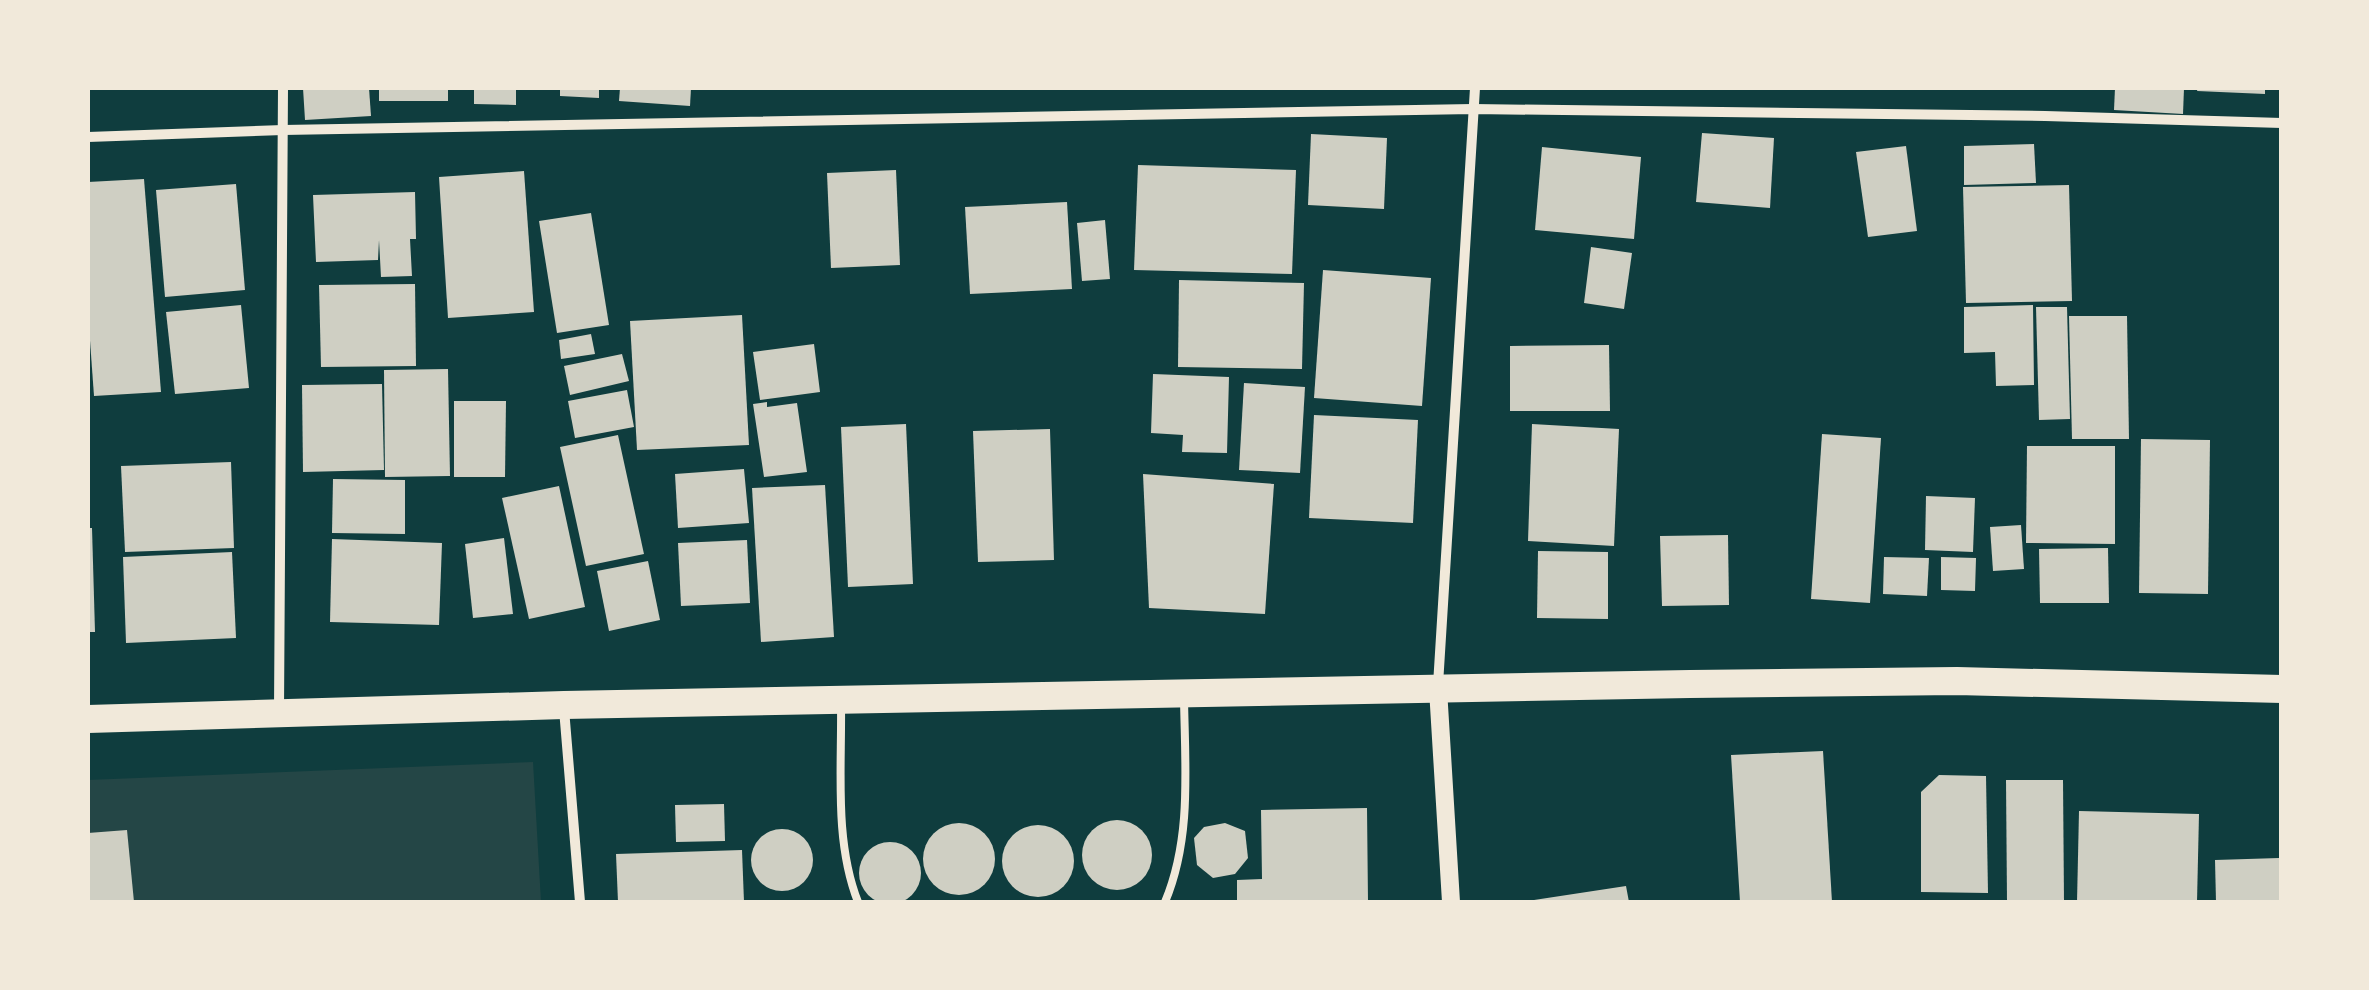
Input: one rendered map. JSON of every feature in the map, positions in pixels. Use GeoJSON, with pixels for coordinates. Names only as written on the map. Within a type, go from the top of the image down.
{"type":"FeatureCollection","features":[{"type":"Feature","properties":{"kind":"highway"},"geometry":{"type":"LineString","coordinates":[[88,720],[564,705],[1957,680],[2282,689]]}},
{"type":"Feature","properties":{"kind":"street"},"geometry":{"type":"LineString","coordinates":[[279,716],[283,88]]}},
{"type":"Feature","properties":{"kind":"street"},"geometry":{"type":"LineString","coordinates":[[1451,902],[1438,689],[1475,88]]}},
{"type":"Feature","properties":{"kind":"street"},"geometry":{"type":"LineString","coordinates":[[88,137],[283,130],[1472,109],[2045,116],[2282,124]]}},
{"type":"Feature","properties":{"kind":"street"},"geometry":{"type":"LineString","coordinates":[[564,705],[580,902]]}},
{"type":"Feature","properties":{"kind":"lane"},"geometry":{"type":"LineString","coordinates":[[1165,902],[1176,876],[1185,813],[1184,694]]}},
{"type":"Feature","properties":{"kind":"lane"},"geometry":{"type":"LineString","coordinates":[[841,700],[843,824],[848,875],[858,902]]}},
{"type":"Feature","properties":{"kind":"shaded area"},"geometry":{"type":"Polygon","coordinates":[[[533,762],[541,902],[88,902],[88,780],[533,762]]]}},
{"type":"Feature","properties":{"kind":"building"},"geometry":{"type":"Polygon","coordinates":[[[303,88],[369,88],[371,116],[305,120],[303,88]]]}},
{"type":"Feature","properties":{"kind":"building"},"geometry":{"type":"Polygon","coordinates":[[[379,88],[448,88],[448,101],[379,101],[379,88]]]}},
{"type":"Feature","properties":{"kind":"building"},"geometry":{"type":"Polygon","coordinates":[[[474,88],[516,88],[516,105],[474,104],[474,88]]]}},
{"type":"Feature","properties":{"kind":"building"},"geometry":{"type":"Polygon","coordinates":[[[560,88],[599,88],[599,98],[560,96],[560,88]]]}},
{"type":"Feature","properties":{"kind":"building"},"geometry":{"type":"Polygon","coordinates":[[[620,88],[691,88],[690,106],[619,101],[620,88]]]}},
{"type":"Feature","properties":{"kind":"building"},"geometry":{"type":"Polygon","coordinates":[[[2115,88],[2184,88],[2183,114],[2114,110],[2115,88]]]}},
{"type":"Feature","properties":{"kind":"building"},"geometry":{"type":"Polygon","coordinates":[[[2265,88],[2265,94],[2197,91],[2265,88]]]}},
{"type":"Feature","properties":{"kind":"building"},"geometry":{"type":"Polygon","coordinates":[[[1702,133],[1774,138],[1770,208],[1696,202],[1702,133]]]}},
{"type":"Feature","properties":{"kind":"building"},"geometry":{"type":"Polygon","coordinates":[[[1311,134],[1387,138],[1384,209],[1308,205],[1311,134]]]}},
{"type":"Feature","properties":{"kind":"building"},"geometry":{"type":"Polygon","coordinates":[[[2034,144],[2036,183],[1964,185],[1964,146],[2034,144]]]}},
{"type":"Feature","properties":{"kind":"building"},"geometry":{"type":"Polygon","coordinates":[[[1906,146],[1917,231],[1868,237],[1856,152],[1906,146]]]}},
{"type":"Feature","properties":{"kind":"building"},"geometry":{"type":"Polygon","coordinates":[[[1542,147],[1641,157],[1634,239],[1535,230],[1542,147]]]}},
{"type":"Feature","properties":{"kind":"building"},"geometry":{"type":"Polygon","coordinates":[[[1138,165],[1296,170],[1292,274],[1134,270],[1138,165]]]}},
{"type":"Feature","properties":{"kind":"building"},"geometry":{"type":"Polygon","coordinates":[[[896,170],[900,265],[831,268],[827,173],[896,170]]]}},
{"type":"Feature","properties":{"kind":"building"},"geometry":{"type":"Polygon","coordinates":[[[524,171],[534,312],[448,318],[439,177],[524,171]]]}},
{"type":"Feature","properties":{"kind":"building"},"geometry":{"type":"Polygon","coordinates":[[[144,179],[161,392],[94,396],[88,313],[88,182],[144,179]]]}},
{"type":"Feature","properties":{"kind":"building"},"geometry":{"type":"Polygon","coordinates":[[[236,184],[245,290],[165,297],[156,190],[236,184]]]}},
{"type":"Feature","properties":{"kind":"building"},"geometry":{"type":"Polygon","coordinates":[[[2069,185],[2072,301],[1966,303],[1963,187],[2069,185]]]}},
{"type":"Feature","properties":{"kind":"building"},"geometry":{"type":"Polygon","coordinates":[[[415,192],[416,239],[410,239],[412,276],[381,277],[379,240],[378,260],[316,262],[313,195],[415,192]]]}},
{"type":"Feature","properties":{"kind":"building"},"geometry":{"type":"Polygon","coordinates":[[[1067,202],[1072,289],[970,294],[965,207],[1067,202]]]}},
{"type":"Feature","properties":{"kind":"building"},"geometry":{"type":"Polygon","coordinates":[[[591,213],[609,325],[557,333],[539,221],[591,213]]]}},
{"type":"Feature","properties":{"kind":"building"},"geometry":{"type":"Polygon","coordinates":[[[1105,220],[1110,279],[1082,281],[1077,223],[1105,220]]]}},
{"type":"Feature","properties":{"kind":"building"},"geometry":{"type":"Polygon","coordinates":[[[1591,247],[1632,253],[1624,309],[1584,303],[1591,247]]]}},
{"type":"Feature","properties":{"kind":"building"},"geometry":{"type":"Polygon","coordinates":[[[1323,270],[1431,278],[1422,406],[1314,398],[1323,270]]]}},
{"type":"Feature","properties":{"kind":"building"},"geometry":{"type":"Polygon","coordinates":[[[1179,280],[1304,283],[1302,369],[1178,367],[1179,280]]]}},
{"type":"Feature","properties":{"kind":"building"},"geometry":{"type":"Polygon","coordinates":[[[415,284],[416,366],[321,367],[319,285],[415,284]]]}},
{"type":"Feature","properties":{"kind":"building"},"geometry":{"type":"Polygon","coordinates":[[[241,305],[249,388],[175,394],[166,312],[241,305]]]}},
{"type":"Feature","properties":{"kind":"building"},"geometry":{"type":"Polygon","coordinates":[[[2033,305],[2034,385],[1996,386],[1995,352],[1964,353],[1964,307],[2033,305]]]}},
{"type":"Feature","properties":{"kind":"building"},"geometry":{"type":"Polygon","coordinates":[[[2036,307],[2067,307],[2070,419],[2039,420],[2036,307]]]}},
{"type":"Feature","properties":{"kind":"building"},"geometry":{"type":"Polygon","coordinates":[[[742,315],[749,445],[637,450],[630,321],[742,315]]]}},
{"type":"Feature","properties":{"kind":"building"},"geometry":{"type":"Polygon","coordinates":[[[2069,316],[2127,316],[2129,439],[2072,439],[2069,316]]]}},
{"type":"Feature","properties":{"kind":"building"},"geometry":{"type":"Polygon","coordinates":[[[591,334],[595,354],[561,359],[559,340],[591,334]]]}},
{"type":"Feature","properties":{"kind":"building"},"geometry":{"type":"Polygon","coordinates":[[[814,344],[820,392],[760,400],[753,352],[814,344]]]}},
{"type":"Feature","properties":{"kind":"building"},"geometry":{"type":"Polygon","coordinates":[[[1609,345],[1610,411],[1510,411],[1510,346],[1609,345]]]}},
{"type":"Feature","properties":{"kind":"building"},"geometry":{"type":"Polygon","coordinates":[[[622,354],[629,381],[570,395],[564,366],[622,354]]]}},
{"type":"Feature","properties":{"kind":"building"},"geometry":{"type":"Polygon","coordinates":[[[448,369],[450,476],[385,477],[384,370],[448,369]]]}},
{"type":"Feature","properties":{"kind":"building"},"geometry":{"type":"Polygon","coordinates":[[[1153,374],[1229,377],[1227,453],[1182,452],[1183,435],[1151,433],[1153,374]]]}},
{"type":"Feature","properties":{"kind":"building"},"geometry":{"type":"Polygon","coordinates":[[[1244,383],[1305,387],[1300,473],[1239,470],[1244,383]]]}},
{"type":"Feature","properties":{"kind":"building"},"geometry":{"type":"Polygon","coordinates":[[[382,384],[384,470],[303,472],[302,385],[382,384]]]}},
{"type":"Feature","properties":{"kind":"building"},"geometry":{"type":"Polygon","coordinates":[[[627,390],[634,427],[575,438],[568,401],[627,390]]]}},
{"type":"Feature","properties":{"kind":"building"},"geometry":{"type":"Polygon","coordinates":[[[454,401],[506,401],[505,477],[454,477],[454,401]]]}},
{"type":"Feature","properties":{"kind":"building"},"geometry":{"type":"Polygon","coordinates":[[[767,402],[767,407],[797,403],[807,472],[764,477],[753,404],[767,402]]]}},
{"type":"Feature","properties":{"kind":"building"},"geometry":{"type":"Polygon","coordinates":[[[1314,415],[1418,420],[1413,523],[1309,518],[1314,415]]]}},
{"type":"Feature","properties":{"kind":"building"},"geometry":{"type":"Polygon","coordinates":[[[906,424],[913,584],[848,587],[841,427],[906,424]]]}},
{"type":"Feature","properties":{"kind":"building"},"geometry":{"type":"Polygon","coordinates":[[[1532,424],[1619,429],[1614,546],[1528,541],[1532,424]]]}},
{"type":"Feature","properties":{"kind":"building"},"geometry":{"type":"Polygon","coordinates":[[[1050,429],[1054,560],[978,562],[973,431],[1050,429]]]}},
{"type":"Feature","properties":{"kind":"building"},"geometry":{"type":"Polygon","coordinates":[[[1822,434],[1881,438],[1870,603],[1811,599],[1822,434]]]}},
{"type":"Feature","properties":{"kind":"building"},"geometry":{"type":"Polygon","coordinates":[[[618,435],[644,554],[586,566],[560,447],[618,435]]]}},
{"type":"Feature","properties":{"kind":"building"},"geometry":{"type":"Polygon","coordinates":[[[2141,439],[2210,440],[2208,594],[2139,593],[2141,439]]]}},
{"type":"Feature","properties":{"kind":"building"},"geometry":{"type":"Polygon","coordinates":[[[2027,446],[2115,446],[2115,544],[2026,543],[2027,446]]]}},
{"type":"Feature","properties":{"kind":"building"},"geometry":{"type":"Polygon","coordinates":[[[231,462],[234,548],[125,552],[121,466],[231,462]]]}},
{"type":"Feature","properties":{"kind":"building"},"geometry":{"type":"Polygon","coordinates":[[[744,469],[749,523],[678,528],[675,474],[744,469]]]}},
{"type":"Feature","properties":{"kind":"building"},"geometry":{"type":"Polygon","coordinates":[[[1143,474],[1274,484],[1265,614],[1149,608],[1143,474]]]}},
{"type":"Feature","properties":{"kind":"building"},"geometry":{"type":"Polygon","coordinates":[[[333,479],[405,480],[405,534],[332,533],[333,479]]]}},
{"type":"Feature","properties":{"kind":"building"},"geometry":{"type":"Polygon","coordinates":[[[825,485],[834,637],[761,642],[752,488],[825,485]]]}},
{"type":"Feature","properties":{"kind":"building"},"geometry":{"type":"Polygon","coordinates":[[[559,486],[585,607],[529,619],[502,498],[559,486]]]}},
{"type":"Feature","properties":{"kind":"building"},"geometry":{"type":"Polygon","coordinates":[[[1926,496],[1975,498],[1973,552],[1925,550],[1926,496]]]}},
{"type":"Feature","properties":{"kind":"building"},"geometry":{"type":"Polygon","coordinates":[[[2021,525],[2024,569],[1993,571],[1990,527],[2021,525]]]}},
{"type":"Feature","properties":{"kind":"building"},"geometry":{"type":"Polygon","coordinates":[[[88,528],[92,528],[95,632],[88,632],[88,528]]]}},
{"type":"Feature","properties":{"kind":"building"},"geometry":{"type":"Polygon","coordinates":[[[1728,535],[1729,605],[1662,606],[1660,536],[1728,535]]]}},
{"type":"Feature","properties":{"kind":"building"},"geometry":{"type":"Polygon","coordinates":[[[504,538],[513,614],[473,618],[465,544],[504,538]]]}},
{"type":"Feature","properties":{"kind":"building"},"geometry":{"type":"Polygon","coordinates":[[[332,539],[442,543],[439,625],[330,622],[332,539]]]}},
{"type":"Feature","properties":{"kind":"building"},"geometry":{"type":"Polygon","coordinates":[[[747,540],[750,603],[681,606],[678,543],[747,540]]]}},
{"type":"Feature","properties":{"kind":"building"},"geometry":{"type":"Polygon","coordinates":[[[2108,548],[2109,603],[2040,603],[2039,549],[2108,548]]]}},
{"type":"Feature","properties":{"kind":"building"},"geometry":{"type":"Polygon","coordinates":[[[1538,551],[1608,552],[1608,619],[1537,618],[1538,551]]]}},
{"type":"Feature","properties":{"kind":"building"},"geometry":{"type":"Polygon","coordinates":[[[232,552],[236,638],[126,643],[123,557],[232,552]]]}},
{"type":"Feature","properties":{"kind":"building"},"geometry":{"type":"Polygon","coordinates":[[[1884,557],[1929,558],[1927,596],[1883,594],[1884,557]]]}},
{"type":"Feature","properties":{"kind":"building"},"geometry":{"type":"Polygon","coordinates":[[[1941,557],[1976,558],[1975,591],[1941,590],[1941,557]]]}},
{"type":"Feature","properties":{"kind":"building"},"geometry":{"type":"Polygon","coordinates":[[[648,561],[660,620],[609,631],[597,571],[648,561]]]}},
{"type":"Feature","properties":{"kind":"building"},"geometry":{"type":"Polygon","coordinates":[[[1823,751],[1832,902],[1740,902],[1731,755],[1823,751]]]}},
{"type":"Feature","properties":{"kind":"building"},"geometry":{"type":"Polygon","coordinates":[[[1939,775],[1986,776],[1988,893],[1921,892],[1921,792],[1939,775]]]}},
{"type":"Feature","properties":{"kind":"building"},"geometry":{"type":"Polygon","coordinates":[[[2006,780],[2063,780],[2064,902],[2007,902],[2006,780]]]}},
{"type":"Feature","properties":{"kind":"building"},"geometry":{"type":"Polygon","coordinates":[[[724,804],[725,841],[676,842],[675,805],[724,804]]]}},
{"type":"Feature","properties":{"kind":"building"},"geometry":{"type":"Polygon","coordinates":[[[1367,808],[1368,902],[1237,902],[1237,880],[1262,879],[1261,810],[1367,808]]]}},
{"type":"Feature","properties":{"kind":"building"},"geometry":{"type":"Polygon","coordinates":[[[2079,811],[2199,814],[2197,902],[2077,902],[2079,811]]]}},
{"type":"Feature","properties":{"kind":"building"},"geometry":{"type":"Polygon","coordinates":[[[1117,820],[1131,822],[1142,830],[1150,841],[1150,869],[1142,880],[1131,888],[1117,890],[1103,888],[1092,880],[1084,869],[1082,855],[1084,841],[1092,830],[1103,822],[1117,820]]]}},
{"type":"Feature","properties":{"kind":"building"},"geometry":{"type":"Polygon","coordinates":[[[959,823],[984,834],[995,859],[984,884],[959,895],[934,884],[923,859],[934,834],[959,823]]]}},
{"type":"Feature","properties":{"kind":"building"},"geometry":{"type":"Polygon","coordinates":[[[1225,823],[1245,831],[1248,858],[1235,874],[1213,878],[1197,865],[1194,838],[1204,827],[1225,823]]]}},
{"type":"Feature","properties":{"kind":"building"},"geometry":{"type":"Polygon","coordinates":[[[1038,825],[1063,836],[1074,861],[1063,886],[1038,897],[1013,886],[1002,861],[1013,836],[1038,825]]]}},
{"type":"Feature","properties":{"kind":"building"},"geometry":{"type":"Polygon","coordinates":[[[782,829],[804,838],[813,860],[804,882],[782,891],[760,882],[751,860],[760,838],[782,829]]]}},
{"type":"Feature","properties":{"kind":"building"},"geometry":{"type":"Polygon","coordinates":[[[127,830],[134,902],[88,902],[88,833],[127,830]]]}},
{"type":"Feature","properties":{"kind":"building"},"geometry":{"type":"Polygon","coordinates":[[[890,842],[912,851],[921,873],[912,895],[890,904],[868,895],[859,873],[868,851],[890,842]]]}},
{"type":"Feature","properties":{"kind":"building"},"geometry":{"type":"Polygon","coordinates":[[[742,850],[744,902],[618,902],[616,854],[742,850]]]}},
{"type":"Feature","properties":{"kind":"building"},"geometry":{"type":"Polygon","coordinates":[[[2279,858],[2280,902],[2216,902],[2215,860],[2279,858]]]}},
{"type":"Feature","properties":{"kind":"building"},"geometry":{"type":"Polygon","coordinates":[[[1626,886],[1629,902],[1534,902],[1534,900],[1626,886]]]}}]}
